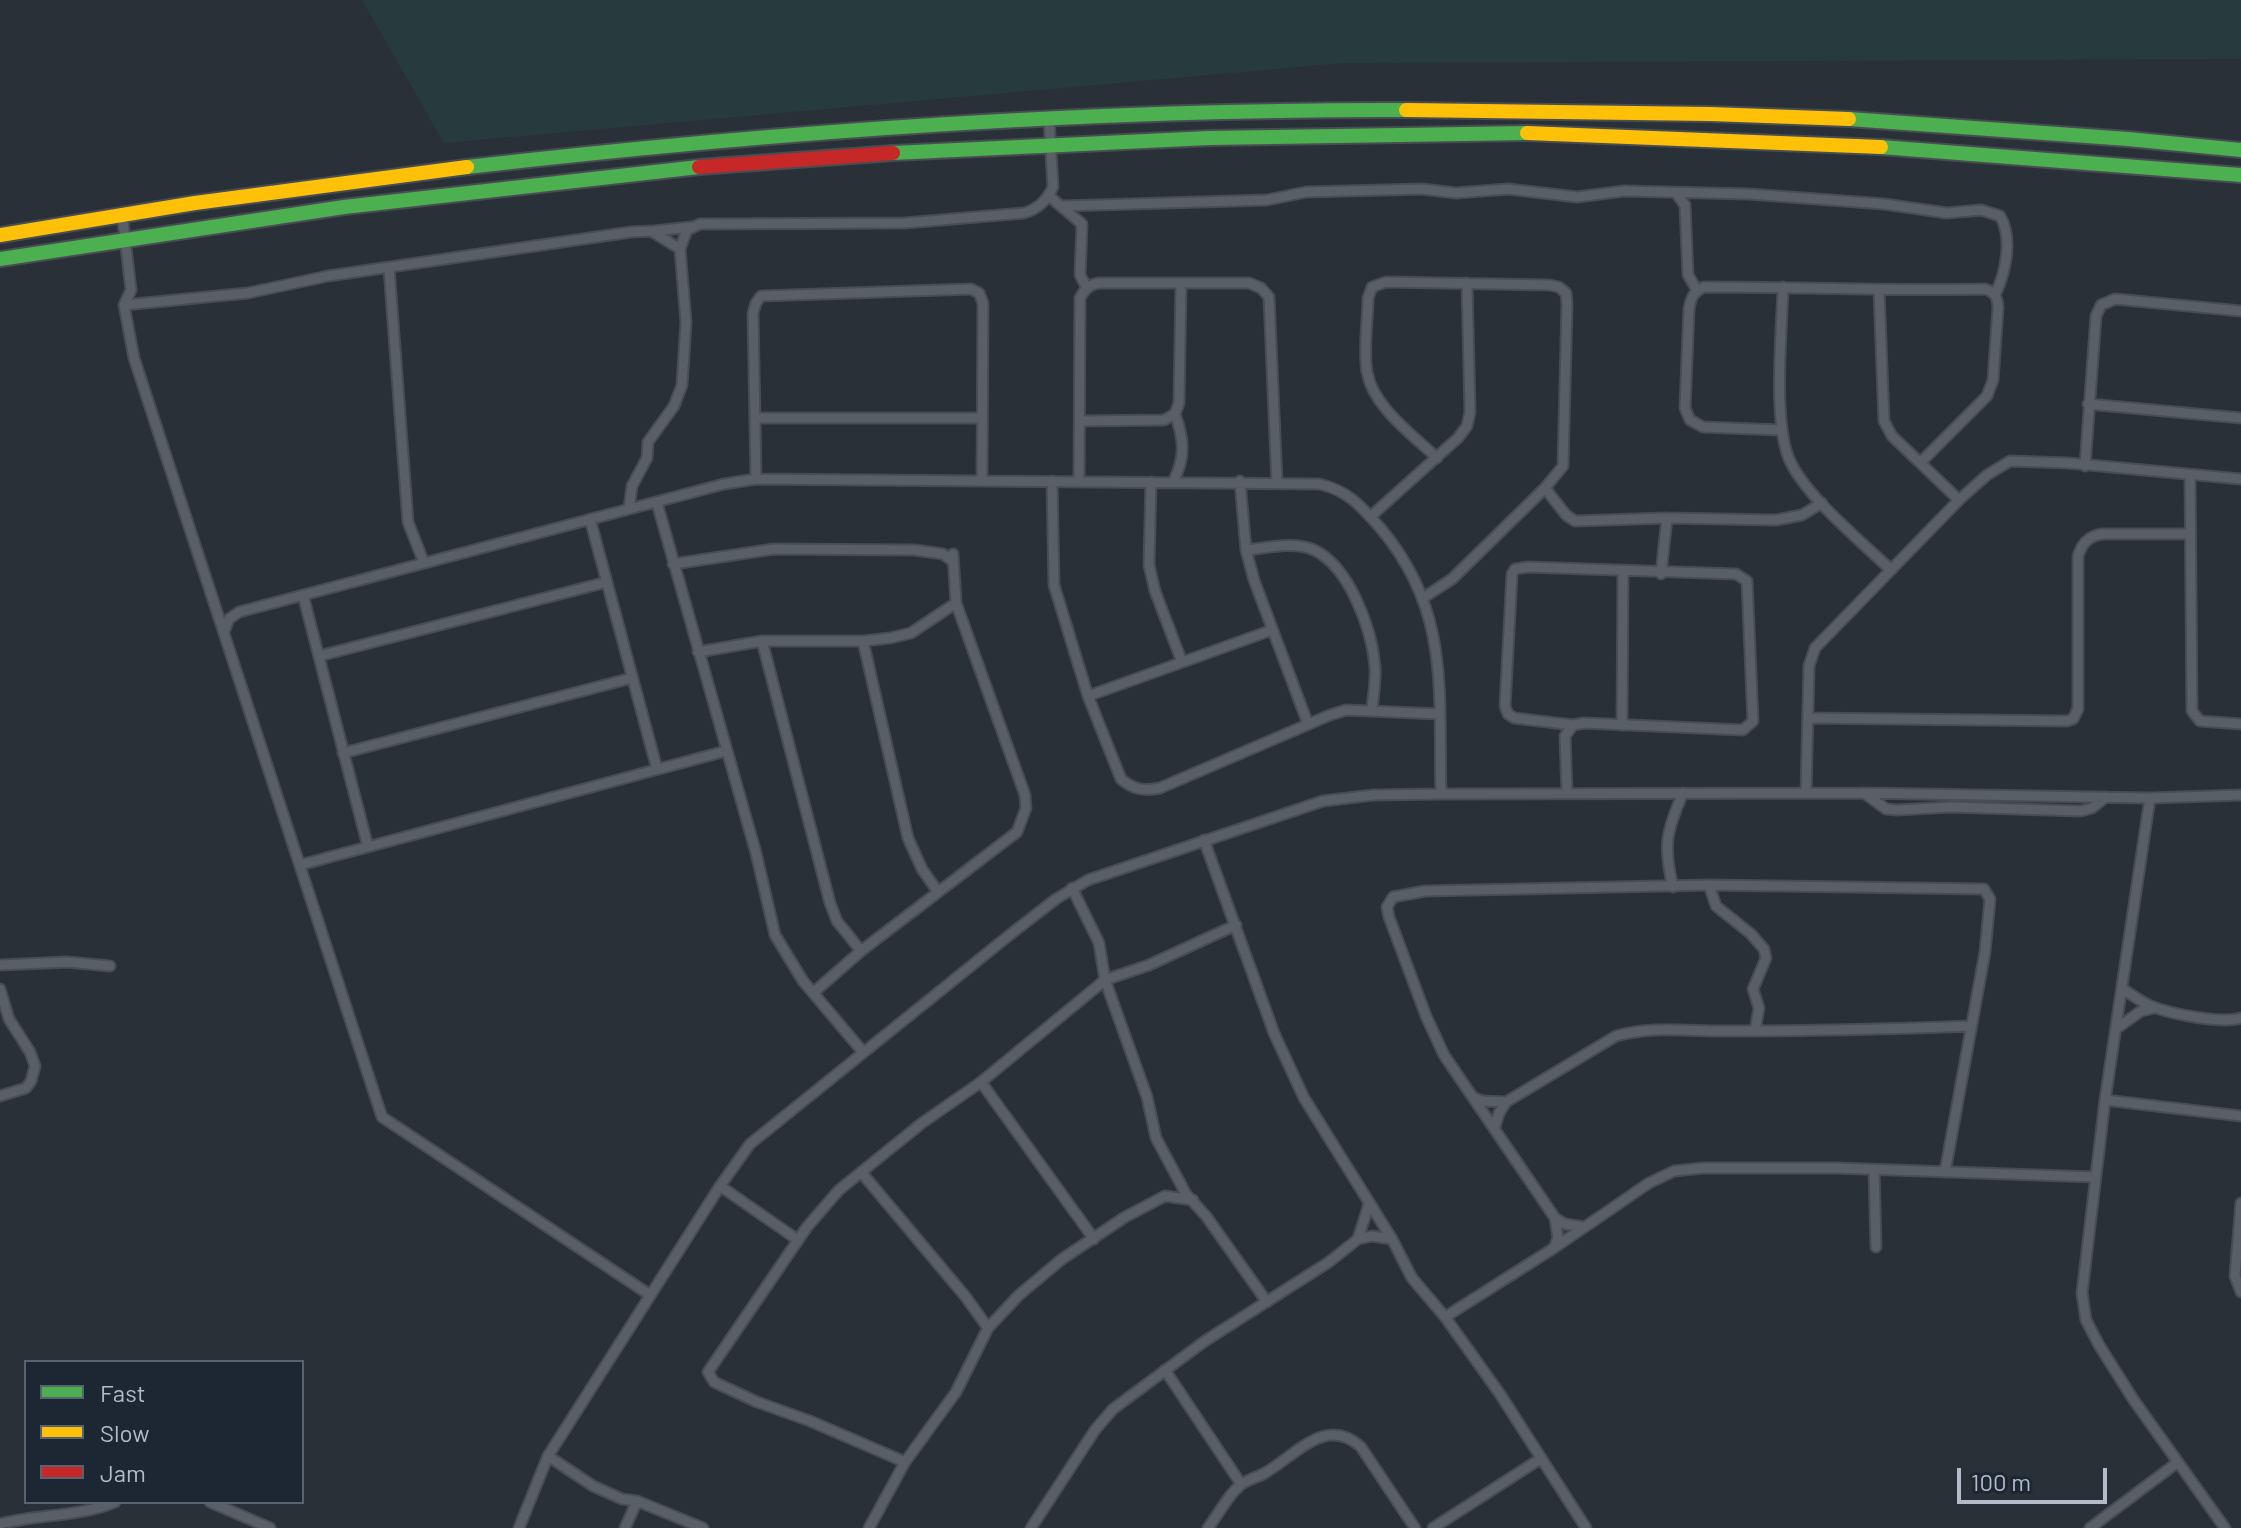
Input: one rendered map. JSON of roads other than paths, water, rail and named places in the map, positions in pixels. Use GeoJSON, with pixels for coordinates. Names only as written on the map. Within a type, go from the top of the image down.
{"type":"FeatureCollection","features":[{"type":"Feature","properties":{"kind":"main road"},"geometry":{"type":"LineString","coordinates":[[0,235],[122,213],[422,171],[842,130],[1049,118],[1466,110],[1792,116],[2089,136],[2241,150]]}},
{"type":"Feature","properties":{"kind":"main road"},"geometry":{"type":"LineString","coordinates":[[0,259],[241,219],[523,183],[715,164],[1049,143],[1250,136],[1557,133],[1895,147],[2241,175]]}},
{"type":"Feature","properties":{"kind":"street"},"geometry":{"type":"LineString","coordinates":[[124,305],[248,293],[328,276],[700,224],[905,223],[1010,216],[1033,210],[1049,196],[1053,187],[1049,118]]}},
{"type":"Feature","properties":{"kind":"street"},"geometry":{"type":"LineString","coordinates":[[1062,206],[1267,200],[1306,192],[1355,190],[1422,189],[1456,193],[1508,189],[1577,197],[1624,191],[1749,194],[1884,204],[1947,213],[1981,210],[2000,216],[2006,227],[2004,276],[1995,295],[1998,308],[1993,380],[1987,396],[1921,462]]}},
{"type":"Feature","properties":{"kind":"street"},"geometry":{"type":"LineString","coordinates":[[1676,193],[1685,205],[1688,275],[1697,290]]}},
{"type":"Feature","properties":{"kind":"street"},"geometry":{"type":"LineString","coordinates":[[1049,196],[1082,224],[1080,275],[1087,288]]}},
{"type":"Feature","properties":{"kind":"street"},"geometry":{"type":"LineString","coordinates":[[122,213],[131,290],[124,305],[134,358],[382,1117],[650,1295]]}},
{"type":"Feature","properties":{"kind":"street"},"geometry":{"type":"LineString","coordinates":[[629,509],[632,486],[647,458],[648,442],[674,406],[682,385],[686,322],[680,249],[683,236],[692,226]]}},
{"type":"Feature","properties":{"kind":"street"},"geometry":{"type":"LineString","coordinates":[[651,231],[680,249]]}},
{"type":"Feature","properties":{"kind":"street"},"geometry":{"type":"LineString","coordinates":[[389,268],[408,522],[424,563]]}},
{"type":"Feature","properties":{"kind":"street"},"geometry":{"type":"LineString","coordinates":[[1423,598],[1452,579],[1545,488],[1563,466],[1566,293],[1559,287],[1386,282],[1372,287],[1368,298],[1367,373],[1373,389],[1385,407],[1437,458]]}},
{"type":"Feature","properties":{"kind":"street"},"geometry":{"type":"LineString","coordinates":[[1079,482],[1080,298],[1087,288],[1099,283],[1249,283],[1261,288],[1269,297],[1277,483]]}},
{"type":"Feature","properties":{"kind":"street"},"geometry":{"type":"LineString","coordinates":[[1370,517],[1437,458],[1467,426],[1470,412],[1467,283]]}},
{"type":"Feature","properties":{"kind":"street"},"geometry":{"type":"LineString","coordinates":[[1173,482],[1184,454],[1182,433],[1175,414],[1179,403],[1181,284]]}},
{"type":"Feature","properties":{"kind":"street"},"geometry":{"type":"LineString","coordinates":[[1781,430],[1703,427],[1690,420],[1685,408],[1689,309],[1697,290],[1704,287],[1879,291],[1985,289],[1995,295]]}},
{"type":"Feature","properties":{"kind":"street"},"geometry":{"type":"LineString","coordinates":[[1783,287],[1781,430],[1789,459],[1795,471],[1822,503],[1891,570]]}},
{"type":"Feature","properties":{"kind":"street"},"geometry":{"type":"LineString","coordinates":[[756,479],[753,313],[761,296],[971,289],[979,293],[983,303],[982,481]]}},
{"type":"Feature","properties":{"kind":"street"},"geometry":{"type":"LineString","coordinates":[[1879,291],[1884,421],[1892,436],[1959,500]]}},
{"type":"Feature","properties":{"kind":"street"},"geometry":{"type":"LineString","coordinates":[[2085,466],[2096,316],[2101,305],[2115,299],[2241,311]]}},
{"type":"Feature","properties":{"kind":"street"},"geometry":{"type":"LineString","coordinates":[[2088,404],[2241,418]]}},
{"type":"Feature","properties":{"kind":"street"},"geometry":{"type":"LineString","coordinates":[[1080,421],[1164,420],[1175,414]]}},
{"type":"Feature","properties":{"kind":"street"},"geometry":{"type":"LineString","coordinates":[[755,418],[981,418]]}},
{"type":"Feature","properties":{"kind":"street"},"geometry":{"type":"LineString","coordinates":[[1806,793],[1809,666],[1815,648],[1987,475],[2010,461],[2241,479]]}},
{"type":"Feature","properties":{"kind":"street"},"geometry":{"type":"LineString","coordinates":[[2190,475],[2192,711],[2200,721],[2241,724]]}},
{"type":"Feature","properties":{"kind":"street"},"geometry":{"type":"LineString","coordinates":[[224,632],[229,619],[239,612],[724,484],[756,479],[1319,484],[1339,488],[1370,517],[1401,553],[1423,598],[1436,643],[1440,673],[1441,794]]}},
{"type":"Feature","properties":{"kind":"street"},"geometry":{"type":"LineString","coordinates":[[1052,481],[1054,585],[1088,696],[1121,779],[1131,787],[1145,791],[1160,788],[1346,710],[1439,714]]}},
{"type":"Feature","properties":{"kind":"street"},"geometry":{"type":"LineString","coordinates":[[1240,481],[1246,550],[1254,580],[1308,724]]}},
{"type":"Feature","properties":{"kind":"street"},"geometry":{"type":"LineString","coordinates":[[1151,482],[1149,565],[1155,591],[1182,662]]}},
{"type":"Feature","properties":{"kind":"street"},"geometry":{"type":"LineString","coordinates":[[1545,488],[1566,515],[1575,521],[1667,518],[1776,520],[1802,515],[1822,503]]}},
{"type":"Feature","properties":{"kind":"street"},"geometry":{"type":"LineString","coordinates":[[657,503],[756,853],[775,935],[785,956],[863,1052]]}},
{"type":"Feature","properties":{"kind":"street"},"geometry":{"type":"LineString","coordinates":[[1661,574],[1667,518]]}},
{"type":"Feature","properties":{"kind":"street"},"geometry":{"type":"LineString","coordinates":[[590,519],[657,769]]}},
{"type":"Feature","properties":{"kind":"street"},"geometry":{"type":"LineString","coordinates":[[1808,718],[2067,721],[2076,714],[2079,704],[2078,556],[2081,548],[2094,535],[2190,534]]}},
{"type":"Feature","properties":{"kind":"street"},"geometry":{"type":"LineString","coordinates":[[1246,550],[1295,546],[1313,550],[1341,573],[1358,607],[1375,666],[1372,710]]}},
{"type":"Feature","properties":{"kind":"street"},"geometry":{"type":"LineString","coordinates":[[673,564],[763,549],[929,551],[943,554],[951,560],[953,554],[956,603],[1025,795],[1026,808],[1017,832],[861,951],[813,993]]}},
{"type":"Feature","properties":{"kind":"street"},"geometry":{"type":"LineString","coordinates":[[1519,567],[1623,572],[1736,574],[1747,581],[1753,721],[1743,730],[1573,725],[1514,718],[1508,714],[1505,706],[1512,574],[1519,567]]}},
{"type":"Feature","properties":{"kind":"street"},"geometry":{"type":"LineString","coordinates":[[1622,725],[1623,572]]}},
{"type":"Feature","properties":{"kind":"street"},"geometry":{"type":"LineString","coordinates":[[319,656],[607,582]]}},
{"type":"Feature","properties":{"kind":"street"},"geometry":{"type":"LineString","coordinates":[[303,595],[368,847]]}},
{"type":"Feature","properties":{"kind":"street"},"geometry":{"type":"LineString","coordinates":[[698,652],[762,641],[863,641],[911,633],[956,603]]}},
{"type":"Feature","properties":{"kind":"street"},"geometry":{"type":"LineString","coordinates":[[1088,696],[1272,630]]}},
{"type":"Feature","properties":{"kind":"street"},"geometry":{"type":"LineString","coordinates":[[762,641],[830,903],[837,921],[861,951]]}},
{"type":"Feature","properties":{"kind":"street"},"geometry":{"type":"LineString","coordinates":[[863,641],[908,838],[922,869],[938,892]]}},
{"type":"Feature","properties":{"kind":"street"},"geometry":{"type":"LineString","coordinates":[[343,753],[632,678]]}},
{"type":"Feature","properties":{"kind":"street"},"geometry":{"type":"LineString","coordinates":[[1567,793],[1565,736],[1573,725]]}},
{"type":"Feature","properties":{"kind":"street"},"geometry":{"type":"LineString","coordinates":[[300,865],[726,751]]}},
{"type":"Feature","properties":{"kind":"street"},"geometry":{"type":"LineString","coordinates":[[1673,887],[1666,843],[1683,793]]}},
{"type":"Feature","properties":{"kind":"street"},"geometry":{"type":"LineString","coordinates":[[1864,793],[1886,809],[1897,810],[1951,807],[2081,811],[2092,808],[2106,797]]}},
{"type":"Feature","properties":{"kind":"street"},"geometry":{"type":"LineString","coordinates":[[519,1528],[548,1456],[750,1144],[1072,888],[1106,873],[1323,801],[1373,795],[1864,793],[2150,798],[2241,795]]}},
{"type":"Feature","properties":{"kind":"street"},"geometry":{"type":"LineString","coordinates":[[2019,810],[2021,796]]}},
{"type":"Feature","properties":{"kind":"street"},"geometry":{"type":"LineString","coordinates":[[2150,798],[2094,1177],[2082,1293],[2086,1320],[2133,1399],[2225,1528]]}},
{"type":"Feature","properties":{"kind":"street"},"geometry":{"type":"LineString","coordinates":[[1204,840],[1292,1075],[1392,1239],[1412,1278],[1445,1317],[1500,1394],[1586,1528]]}},
{"type":"Feature","properties":{"kind":"street"},"geometry":{"type":"LineString","coordinates":[[1709,885],[1716,906],[1751,934],[1764,949],[1766,958],[1753,989],[1759,1008],[1755,1031]]}},
{"type":"Feature","properties":{"kind":"street"},"geometry":{"type":"LineString","coordinates":[[1554,1248],[1558,1238],[1555,1218],[1444,1055],[1396,939],[1387,907],[1393,897],[1425,891],[1709,885],[1984,889],[1990,899],[1985,952],[1945,1172]]}},
{"type":"Feature","properties":{"kind":"street"},"geometry":{"type":"LineString","coordinates":[[1072,888],[1099,943],[1105,980],[1147,1097],[1156,1138],[1186,1194],[1267,1302]]}},
{"type":"Feature","properties":{"kind":"street"},"geometry":{"type":"LineString","coordinates":[[905,1462],[757,1402],[714,1382],[708,1372],[820,1210],[861,1172],[922,1123],[981,1082],[1105,980],[1149,965],[1236,925]]}},
{"type":"Feature","properties":{"kind":"street"},"geometry":{"type":"LineString","coordinates":[[0,965],[67,962],[110,966]]}},
{"type":"Feature","properties":{"kind":"street"},"geometry":{"type":"LineString","coordinates":[[0,989],[9,1019],[30,1052],[35,1066],[26,1088],[0,1096]]}},
{"type":"Feature","properties":{"kind":"street"},"geometry":{"type":"LineString","coordinates":[[2123,989],[2154,1008],[2238,1022]]}},
{"type":"Feature","properties":{"kind":"street"},"geometry":{"type":"LineString","coordinates":[[2117,1028],[2141,1011],[2154,1008]]}},
{"type":"Feature","properties":{"kind":"street"},"geometry":{"type":"LineString","coordinates":[[1495,1127],[1506,1102],[1616,1036],[1651,1029],[1755,1031],[1971,1026]]}},
{"type":"Feature","properties":{"kind":"street"},"geometry":{"type":"LineString","coordinates":[[981,1082],[1094,1239]]}},
{"type":"Feature","properties":{"kind":"street"},"geometry":{"type":"LineString","coordinates":[[1472,1097],[1506,1102]]}},
{"type":"Feature","properties":{"kind":"street"},"geometry":{"type":"LineString","coordinates":[[2105,1100],[2241,1116]]}},
{"type":"Feature","properties":{"kind":"street"},"geometry":{"type":"LineString","coordinates":[[1445,1317],[1649,1183],[1674,1171],[1703,1168],[1874,1170],[2094,1177]]}},
{"type":"Feature","properties":{"kind":"street"},"geometry":{"type":"LineString","coordinates":[[1874,1170],[1876,1247]]}},
{"type":"Feature","properties":{"kind":"street"},"geometry":{"type":"LineString","coordinates":[[861,1172],[988,1328]]}},
{"type":"Feature","properties":{"kind":"street"},"geometry":{"type":"LineString","coordinates":[[1165,1196],[1174,1172]]}},
{"type":"Feature","properties":{"kind":"street"},"geometry":{"type":"LineString","coordinates":[[720,1186],[798,1240]]}},
{"type":"Feature","properties":{"kind":"street"},"geometry":{"type":"LineString","coordinates":[[869,1528],[905,1462],[956,1392],[988,1328],[1042,1275],[1125,1217],[1165,1196],[1193,1200]]}},
{"type":"Feature","properties":{"kind":"street"},"geometry":{"type":"LineString","coordinates":[[2241,1203],[2235,1276],[2241,1292]]}},
{"type":"Feature","properties":{"kind":"street"},"geometry":{"type":"LineString","coordinates":[[1358,1239],[1369,1204]]}},
{"type":"Feature","properties":{"kind":"street"},"geometry":{"type":"LineString","coordinates":[[1555,1218],[1565,1224],[1584,1227]]}},
{"type":"Feature","properties":{"kind":"street"},"geometry":{"type":"LineString","coordinates":[[1031,1528],[1103,1418],[1205,1341],[1329,1262],[1358,1239],[1372,1236],[1392,1239]]}},
{"type":"Feature","properties":{"kind":"street"},"geometry":{"type":"LineString","coordinates":[[1165,1370],[1241,1484]]}},
{"type":"Feature","properties":{"kind":"street"},"geometry":{"type":"LineString","coordinates":[[1208,1528],[1241,1484],[1264,1474],[1314,1440],[1338,1433],[1352,1438],[1361,1447],[1415,1528]]}},
{"type":"Feature","properties":{"kind":"street"},"geometry":{"type":"LineString","coordinates":[[548,1456],[593,1486],[703,1528]]}},
{"type":"Feature","properties":{"kind":"street"},"geometry":{"type":"LineString","coordinates":[[1433,1528],[1540,1459]]}},
{"type":"Feature","properties":{"kind":"street"},"geometry":{"type":"LineString","coordinates":[[2090,1528],[2178,1462]]}},
{"type":"Feature","properties":{"kind":"street"},"geometry":{"type":"LineString","coordinates":[[625,1528],[637,1501]]}},
{"type":"Feature","properties":{"kind":"street"},"geometry":{"type":"LineString","coordinates":[[0,1524],[107,1504]]}},
{"type":"Feature","properties":{"kind":"street"},"geometry":{"type":"LineString","coordinates":[[215,1504],[270,1528]]}}]}
